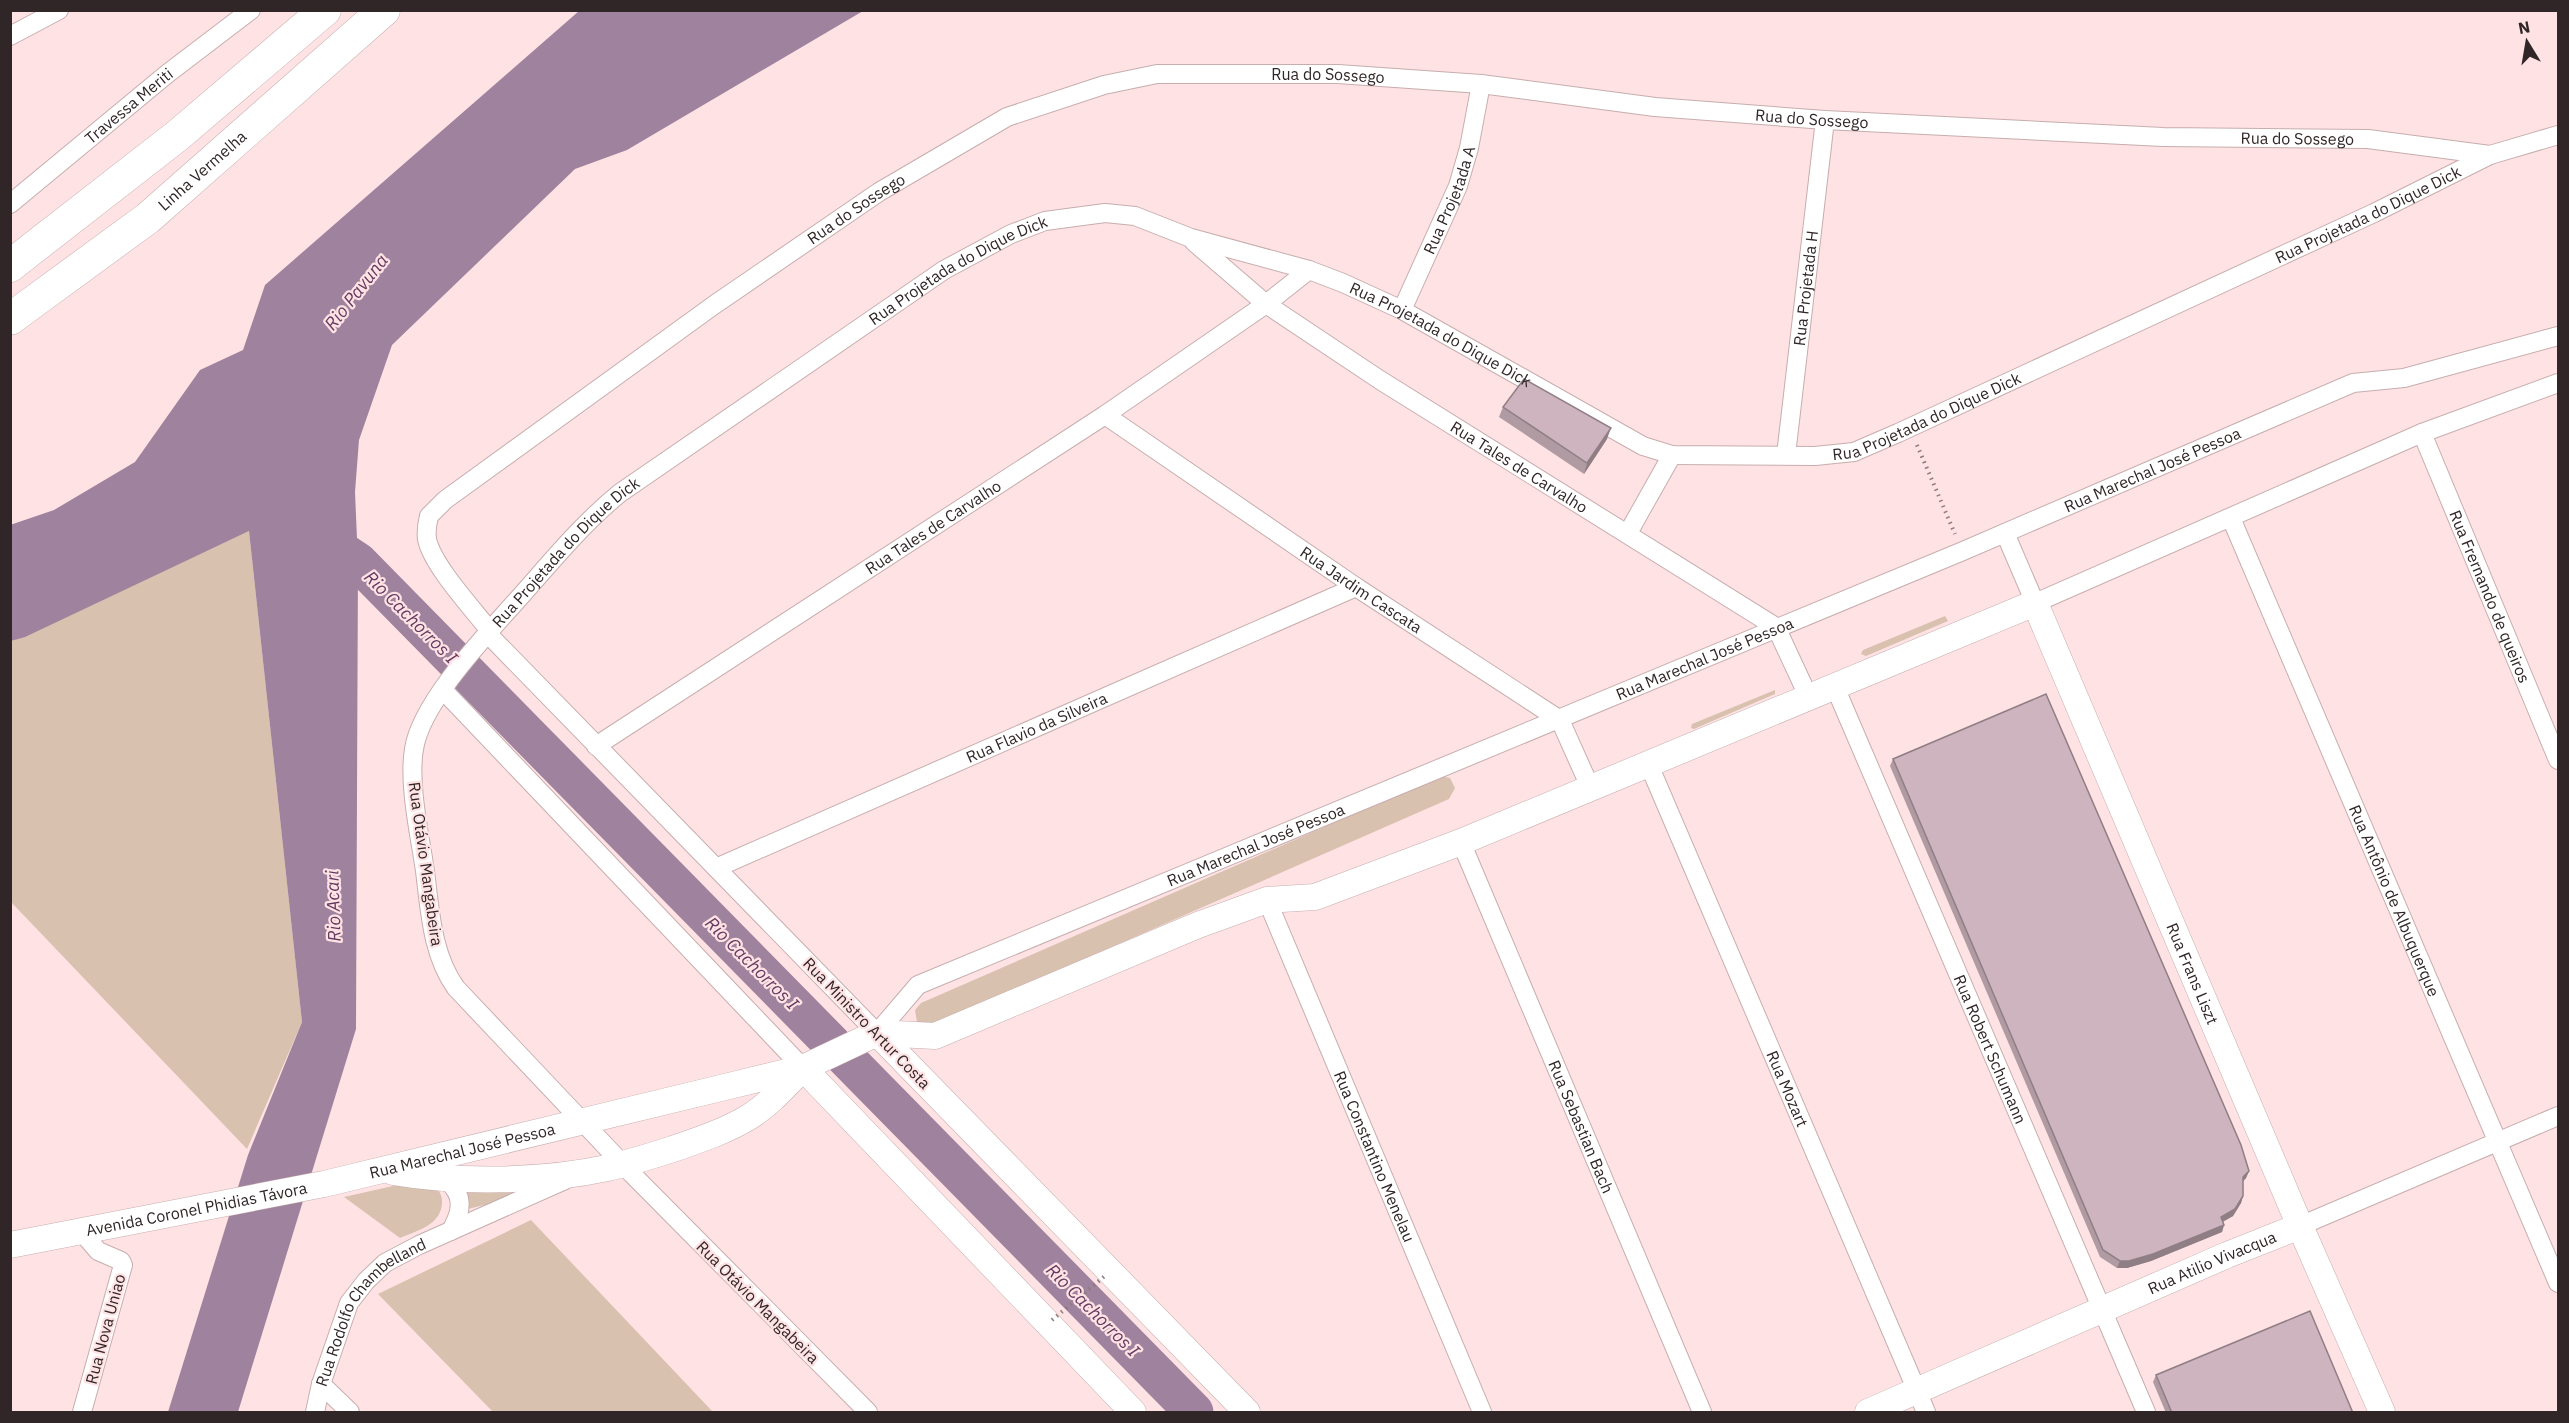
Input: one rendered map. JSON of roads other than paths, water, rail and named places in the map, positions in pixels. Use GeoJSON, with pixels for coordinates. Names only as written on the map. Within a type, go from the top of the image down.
{"type":"FeatureCollection","features":[{"type":"Feature","properties":{"kind":"highway"},"geometry":{"type":"LineString","coordinates":[[10,266],[177,136],[325,10]]}},
{"type":"Feature","properties":{"kind":"highway","name":"Linha Vermelha"},"geometry":{"type":"LineString","coordinates":[[10,320],[148,218],[384,10]]}},
{"type":"Feature","properties":{"kind":"street"},"geometry":{"type":"LineString","coordinates":[[10,36],[59,10]]}},
{"type":"Feature","properties":{"kind":"street","name":"Travessa Meriti"},"geometry":{"type":"LineString","coordinates":[[11,201],[245,12]]}},
{"type":"Feature","properties":{"kind":"street","name":"Rua do Sossego"},"geometry":{"type":"LineString","coordinates":[[489,632],[432,554],[426,528],[429,516],[437,508],[714,305],[879,192],[1007,117],[1104,85],[1156,74],[1338,74],[1481,84],[1655,106],[1825,120],[2163,137],[2368,139],[2490,155]]}},
{"type":"Feature","properties":{"kind":"street","name":"Rua Projetada A"},"geometry":{"type":"LineString","coordinates":[[1402,310],[1458,186],[1469,148],[1481,84]]}},
{"type":"Feature","properties":{"kind":"street","name":"Rua Projetada H"},"geometry":{"type":"LineString","coordinates":[[1786,455],[1825,120]]}},
{"type":"Feature","properties":{"kind":"street"},"geometry":{"type":"LineString","coordinates":[[2490,155],[2559,135]]}},
{"type":"Feature","properties":{"kind":"street","name":"Rua Projetada do Dique Dick"},"geometry":{"type":"LineString","coordinates":[[471,652],[584,524],[620,493],[944,270],[1011,234],[1045,221],[1106,213],[1135,216],[1191,238],[1309,270],[1402,310],[1643,446],[1672,455],[1815,456],[1854,452],[2374,213],[2490,155]]}},
{"type":"Feature","properties":{"kind":"street","name":"Rua Tales de Carvalho"},"geometry":{"type":"LineString","coordinates":[[1191,238],[1266,304],[1380,380],[1776,627]]}},
{"type":"Feature","properties":{"kind":"street","name":"Rua Tales de Carvalho"},"geometry":{"type":"LineString","coordinates":[[596,746],[1105,415],[1266,304],[1309,270]]}},
{"type":"Feature","properties":{"kind":"street","name":"Rua Marechal José Pessoa"},"geometry":{"type":"LineString","coordinates":[[384,1171],[814,1063],[867,1038],[918,985],[1963,551],[2353,383],[2404,378],[2559,336]]}},
{"type":"Feature","properties":{"kind":"street","name":"Rua Marechal José Pessoa"},"geometry":{"type":"LineString","coordinates":[[867,1038],[935,1036],[1198,926],[1267,900],[1315,897],[1461,842],[2035,603],[2422,433],[2559,382]]}},
{"type":"Feature","properties":{"kind":"street","name":"Rua Jardim Cascata"},"geometry":{"type":"LineString","coordinates":[[1105,415],[1356,587],[1560,720]]}},
{"type":"Feature","properties":{"kind":"street","name":"Rua Frernando de queiros"},"geometry":{"type":"LineString","coordinates":[[2422,433],[2559,760]]}},
{"type":"Feature","properties":{"kind":"street"},"geometry":{"type":"LineString","coordinates":[[1628,533],[1672,455]]}},
{"type":"Feature","properties":{"kind":"street","name":"Rua Antônio de Albuquerque"},"geometry":{"type":"LineString","coordinates":[[2231,518],[2559,1283]]}},
{"type":"Feature","properties":{"kind":"street","name":"Rua Frans Liszt"},"geometry":{"type":"LineString","coordinates":[[2005,533],[2382,1413]]}},
{"type":"Feature","properties":{"kind":"street","name":"Rua Flavio da Silveira"},"geometry":{"type":"LineString","coordinates":[[716,868],[1356,587]]}},
{"type":"Feature","properties":{"kind":"street"},"geometry":{"type":"LineString","coordinates":[[1776,627],[1809,698]]}},
{"type":"Feature","properties":{"kind":"street","name":"Rua Ministro Artur Costa"},"geometry":{"type":"LineString","coordinates":[[489,632],[596,746],[716,868],[867,1038],[1247,1413]]}},
{"type":"Feature","properties":{"kind":"street","name":"Rua Otávio Mangabeira"},"geometry":{"type":"LineString","coordinates":[[471,652],[447,684],[421,726],[414,748],[412,775],[430,906],[440,956],[447,976],[649,1191],[868,1413]]}},
{"type":"Feature","properties":{"kind":"street"},"geometry":{"type":"LineString","coordinates":[[447,684],[814,1063],[1133,1413]]}},
{"type":"Feature","properties":{"kind":"street","name":"Rua Robert Schumann"},"geometry":{"type":"LineString","coordinates":[[1834,687],[2146,1413]]}},
{"type":"Feature","properties":{"kind":"street"},"geometry":{"type":"LineString","coordinates":[[1560,720],[1590,787]]}},
{"type":"Feature","properties":{"kind":"street","name":"Rua Mozart"},"geometry":{"type":"LineString","coordinates":[[1649,765],[1922,1402]]}},
{"type":"Feature","properties":{"kind":"street","name":"Rua Sebastian Bach"},"geometry":{"type":"LineString","coordinates":[[1461,842],[1702,1413]]}},
{"type":"Feature","properties":{"kind":"street","name":"Rua Constantino Menelau"},"geometry":{"type":"LineString","coordinates":[[1267,900],[1482,1413]]}},
{"type":"Feature","properties":{"kind":"street","name":"Rua Marechal José Pessoa"},"geometry":{"type":"LineString","coordinates":[[384,1171],[446,1179],[478,1180],[583,1173],[623,1164],[704,1138],[750,1116],[814,1063]]}},
{"type":"Feature","properties":{"kind":"street","name":"Rua Atilio Vivacqua"},"geometry":{"type":"LineString","coordinates":[[1868,1413],[1922,1402],[2102,1310],[2559,1116]]}},
{"type":"Feature","properties":{"kind":"street"},"geometry":{"type":"LineString","coordinates":[[446,1179],[442,1167],[447,1154]]}},
{"type":"Feature","properties":{"kind":"street"},"geometry":{"type":"LineString","coordinates":[[649,1191],[656,1154]]}},
{"type":"Feature","properties":{"kind":"street","name":"Avenida Coronel Phidias Távora"},"geometry":{"type":"LineString","coordinates":[[10,1245],[384,1171]]}},
{"type":"Feature","properties":{"kind":"street","name":"Rua Rodolfo Chambelland"},"geometry":{"type":"LineString","coordinates":[[315,1413],[321,1384],[349,1303],[366,1281],[385,1263],[451,1231],[583,1173]]}},
{"type":"Feature","properties":{"kind":"street","name":"Rua Rodolfo Chambelland"},"geometry":{"type":"LineString","coordinates":[[446,1179],[455,1189],[460,1205],[457,1220],[451,1231]]}},
{"type":"Feature","properties":{"kind":"street","name":"Rua Nova Uniao"},"geometry":{"type":"LineString","coordinates":[[81,1231],[98,1251],[121,1261],[123,1265],[82,1413]]}},
{"type":"Feature","properties":{"kind":"street"},"geometry":{"type":"LineString","coordinates":[[321,1384],[350,1413]]}},
{"type":"Feature","properties":{"kind":"water"},"geometry":{"type":"Polygon","coordinates":[[[579,11],[863,11],[627,150],[575,169],[392,345],[359,440],[355,492],[358,562],[356,1029],[238,1412],[168,1412],[248,1155],[302,1022],[249,531],[25,637],[11,641],[10,525],[54,510],[135,462],[200,370],[243,350],[265,285],[579,11]]]}},
{"type":"Feature","properties":{"kind":"waterway","name":"Rio Cachorros I"},"geometry":{"type":"LineString","coordinates":[[313,532],[358,562],[1194,1412]]}},
{"type":"Feature","properties":{"kind":"water label","name":"Rio Pavuna"},"geometry":{"type":"Point","coordinates":[356,292]}},
{"type":"Feature","properties":{"kind":"water label","name":"Rio Acari"},"geometry":{"type":"Point","coordinates":[333,906]}}]}
